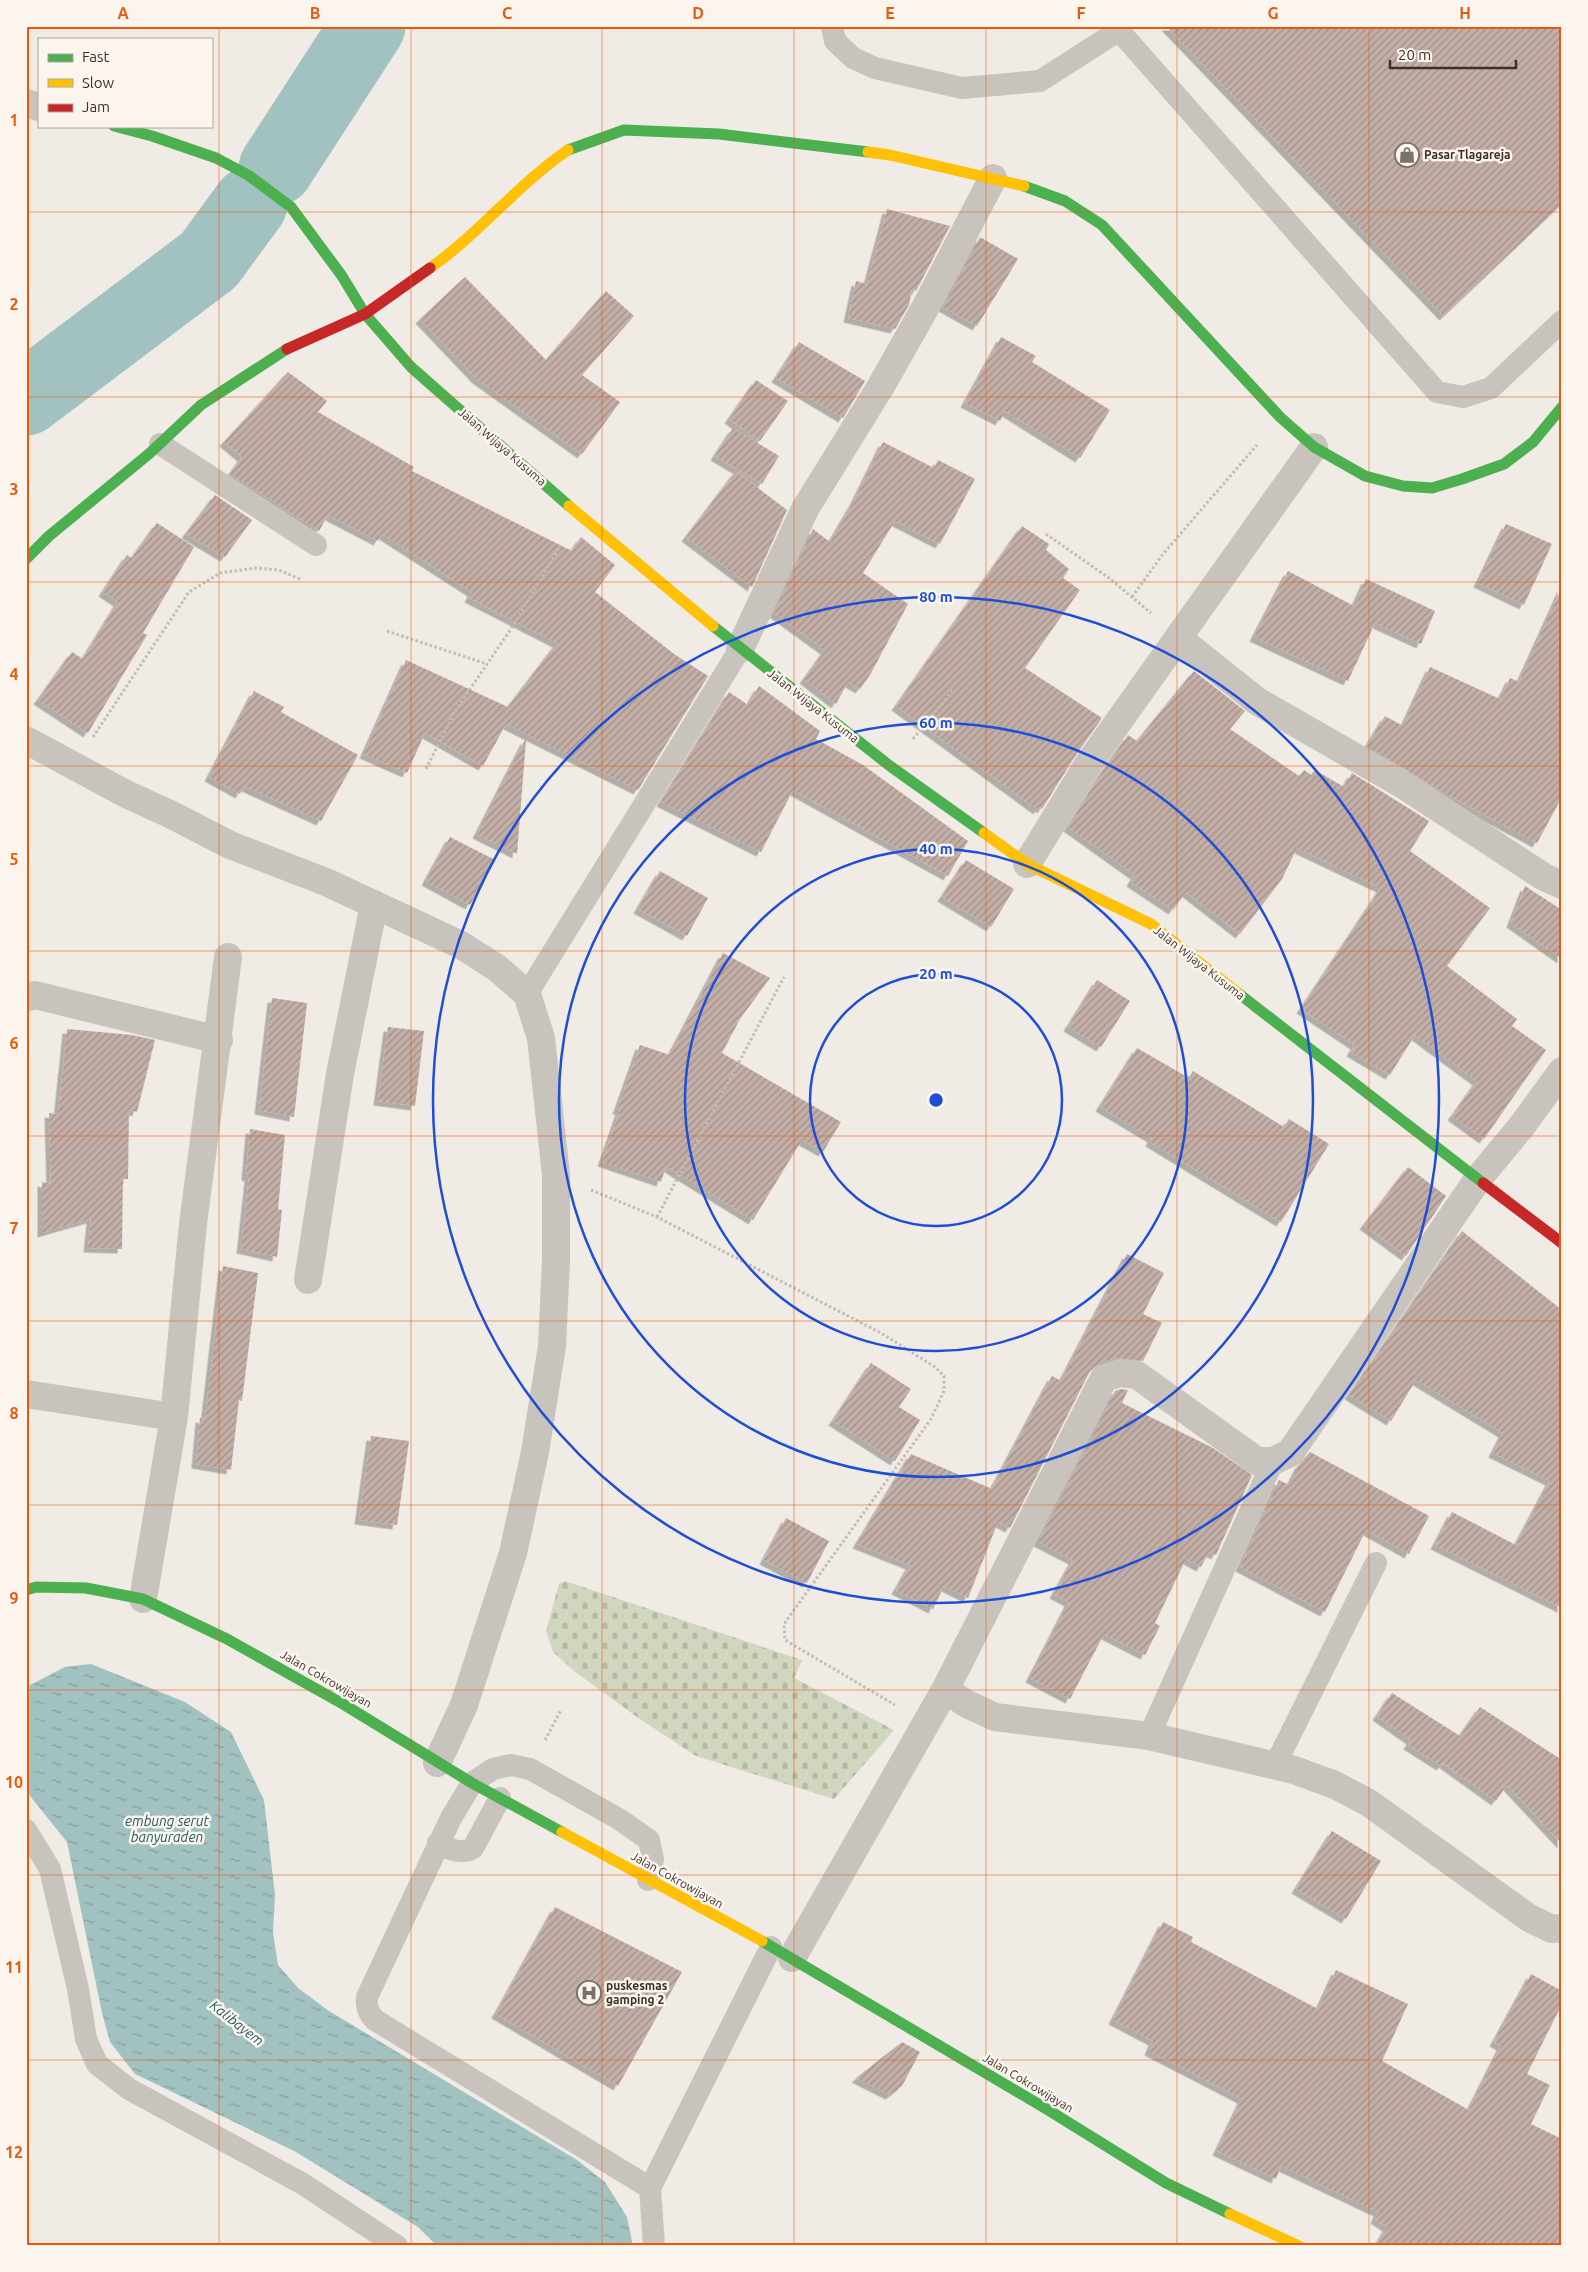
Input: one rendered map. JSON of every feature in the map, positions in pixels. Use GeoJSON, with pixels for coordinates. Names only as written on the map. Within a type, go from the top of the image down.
{"type":"FeatureCollection","features":[{"type":"Feature","properties":{"kind":"street"},"geometry":{"type":"LineString","coordinates":[[26,103],[38,107]]}},
{"type":"Feature","properties":{"kind":"street","name":"Jalan Wijaya Kusuma"},"geometry":{"type":"LineString","coordinates":[[122,128],[152,136],[216,158],[248,175],[291,208],[342,276],[365,314],[411,367],[581,516],[740,649],[890,766],[1027,864],[1150,924],[1562,1243]]}},
{"type":"Feature","properties":{"kind":"street"},"geometry":{"type":"LineString","coordinates":[[26,559],[49,536],[160,444],[201,405],[279,353],[365,314],[443,259],[477,231],[540,169],[570,148],[624,130],[719,134],[881,154],[1013,182],[1065,201],[1102,225],[1280,417],[1314,447],[1365,476],[1402,486],[1432,488],[1504,464],[1533,442],[1562,407]]}},
{"type":"Feature","properties":{"kind":"street"},"geometry":{"type":"LineString","coordinates":[[740,649],[805,508],[881,386],[924,310],[993,178]]}},
{"type":"Feature","properties":{"kind":"street"},"geometry":{"type":"LineString","coordinates":[[1027,864],[1089,763],[1314,447]]}},
{"type":"Feature","properties":{"kind":"street"},"geometry":{"type":"LineString","coordinates":[[1178,638],[1257,701],[1394,779],[1544,877],[1562,885]]}},
{"type":"Feature","properties":{"kind":"street"},"geometry":{"type":"LineString","coordinates":[[26,740],[126,794],[172,814],[230,845],[326,882],[461,945],[497,968],[527,994],[541,1038],[556,1175],[556,1260],[552,1346],[535,1452],[513,1553],[464,1705],[437,1763]]}},
{"type":"Feature","properties":{"kind":"street"},"geometry":{"type":"LineString","coordinates":[[308,1280],[340,1074],[374,904]]}},
{"type":"Feature","properties":{"kind":"street"},"geometry":{"type":"LineString","coordinates":[[143,1599],[174,1416],[193,1224],[228,957]]}},
{"type":"Feature","properties":{"kind":"street"},"geometry":{"type":"LineString","coordinates":[[26,998],[30,995],[35,995],[218,1040]]}},
{"type":"Feature","properties":{"kind":"street"},"geometry":{"type":"LineString","coordinates":[[781,1953],[926,1723],[1104,1378],[1120,1373],[1137,1375],[1258,1462],[1273,1461],[1290,1453],[1478,1179],[1521,1127],[1562,1070]]}},
{"type":"Feature","properties":{"kind":"street"},"geometry":{"type":"LineString","coordinates":[[26,1394],[174,1416]]}},
{"type":"Feature","properties":{"kind":"street","name":"Jalan Cokrowijayan"},"geometry":{"type":"LineString","coordinates":[[26,1590],[36,1587],[86,1588],[143,1599],[227,1639],[343,1704],[472,1783],[781,1953],[1045,2108],[1166,2183],[1299,2246]]}},
{"type":"Feature","properties":{"kind":"street"},"geometry":{"type":"LineString","coordinates":[[944,1690],[967,1704],[995,1717],[1150,1736],[1275,1765],[1335,1785],[1369,1803],[1529,1918],[1552,1929],[1562,1928]]}},
{"type":"Feature","properties":{"kind":"lane"},"geometry":{"type":"LineString","coordinates":[[832,26],[835,40],[853,58],[875,68],[962,88],[1040,81],[1116,29],[1437,392],[1463,397],[1491,388],[1562,320]]}},
{"type":"Feature","properties":{"kind":"lane"},"geometry":{"type":"LineString","coordinates":[[160,444],[316,545]]}},
{"type":"Feature","properties":{"kind":"lane"},"geometry":{"type":"LineString","coordinates":[[527,994],[740,649]]}},
{"type":"Feature","properties":{"kind":"lane"},"geometry":{"type":"LineString","coordinates":[[1150,1736],[1273,1461]]}},
{"type":"Feature","properties":{"kind":"lane"},"geometry":{"type":"LineString","coordinates":[[1275,1765],[1376,1563]]}},
{"type":"Feature","properties":{"kind":"lane"},"geometry":{"type":"LineString","coordinates":[[648,1880],[653,1859],[648,1840],[619,1819],[530,1768],[511,1765],[494,1769],[472,1783],[438,1843],[366,1997],[368,2013],[383,2025],[650,2188]]}},
{"type":"Feature","properties":{"kind":"lane"},"geometry":{"type":"LineString","coordinates":[[438,1843],[456,1851],[467,1852],[472,1848],[500,1798]]}},
{"type":"Feature","properties":{"kind":"lane"},"geometry":{"type":"LineString","coordinates":[[26,1830],[50,1869],[78,1988],[86,2039],[97,2064],[129,2089],[303,2184],[397,2246]]}},
{"type":"Feature","properties":{"kind":"lane"},"geometry":{"type":"LineString","coordinates":[[654,2246],[650,2188],[781,1953]]}},
{"type":"Feature","properties":{"kind":"path"},"geometry":{"type":"LineString","coordinates":[[1046,534],[1132,597],[1169,548],[1243,463],[1280,417]]}},
{"type":"Feature","properties":{"kind":"path"},"geometry":{"type":"LineString","coordinates":[[426,769],[455,711],[534,592],[553,557],[581,516]]}},
{"type":"Feature","properties":{"kind":"path"},"geometry":{"type":"LineString","coordinates":[[75,765],[189,592],[220,573],[256,568],[279,570],[302,580]]}},
{"type":"Feature","properties":{"kind":"path"},"geometry":{"type":"LineString","coordinates":[[387,631],[487,664]]}},
{"type":"Feature","properties":{"kind":"path"},"geometry":{"type":"LineString","coordinates":[[890,766],[954,690]]}},
{"type":"Feature","properties":{"kind":"path"},"geometry":{"type":"LineString","coordinates":[[657,1217],[784,977]]}},
{"type":"Feature","properties":{"kind":"path"},"geometry":{"type":"LineString","coordinates":[[556,1175],[657,1217],[881,1333],[935,1367],[944,1376],[944,1391],[931,1419],[784,1624],[785,1640],[926,1723]]}},
{"type":"Feature","properties":{"kind":"green space"},"geometry":{"type":"Polygon","coordinates":[[[565,1581],[802,1660],[794,1678],[894,1730],[834,1799],[696,1756],[637,1717],[574,1671],[553,1652],[546,1631],[559,1584],[565,1581]]]}},
{"type":"Feature","properties":{"kind":"water","name":"embung serut banyuraden"},"geometry":{"type":"Polygon","coordinates":[[[91,1664],[185,1702],[231,1732],[264,1800],[275,1895],[273,1932],[278,1965],[298,1988],[329,2011],[577,2160],[605,2182],[627,2217],[633,2246],[437,2246],[418,2227],[296,2152],[135,2074],[110,2042],[102,2013],[67,1842],[26,1791],[26,1687],[65,1667],[91,1664]]]}},
{"type":"Feature","properties":{"kind":"building","name":"Pasar Tlagareja"},"geometry":{"type":"Polygon","coordinates":[[[1166,26],[1562,26],[1562,204],[1444,316],[1166,26]]]}},
{"type":"Feature","properties":{"kind":"building"},"geometry":{"type":"Polygon","coordinates":[[[887,209],[950,226],[916,291],[912,288],[909,305],[895,329],[848,318],[856,281],[867,284],[887,209]]]}},
{"type":"Feature","properties":{"kind":"building"},"geometry":{"type":"Polygon","coordinates":[[[980,237],[1018,259],[977,326],[943,307],[980,237]]]}},
{"type":"Feature","properties":{"kind":"building"},"geometry":{"type":"Polygon","coordinates":[[[465,277],[546,360],[606,291],[634,316],[582,375],[620,402],[582,454],[477,379],[420,319],[465,277]]]}},
{"type":"Feature","properties":{"kind":"building"},"geometry":{"type":"Polygon","coordinates":[[[1001,337],[1036,356],[1032,362],[1110,410],[1080,458],[1005,411],[1000,421],[965,403],[1001,337]]]}},
{"type":"Feature","properties":{"kind":"building"},"geometry":{"type":"Polygon","coordinates":[[[799,342],[865,381],[843,418],[776,378],[799,342]]]}},
{"type":"Feature","properties":{"kind":"building"},"geometry":{"type":"Polygon","coordinates":[[[288,372],[327,401],[318,412],[414,467],[412,471],[572,551],[581,537],[615,565],[595,592],[674,654],[708,676],[638,790],[506,724],[483,766],[425,733],[407,773],[364,754],[406,660],[508,707],[557,643],[469,598],[472,592],[382,534],[378,541],[328,515],[319,531],[230,474],[242,457],[224,442],[288,372]]]}},
{"type":"Feature","properties":{"kind":"building"},"geometry":{"type":"Polygon","coordinates":[[[756,380],[788,401],[760,441],[729,419],[756,380]]]}},
{"type":"Feature","properties":{"kind":"building"},"geometry":{"type":"Polygon","coordinates":[[[733,428],[779,456],[762,484],[715,456],[733,428]]]}},
{"type":"Feature","properties":{"kind":"building"},"geometry":{"type":"Polygon","coordinates":[[[883,442],[934,468],[938,460],[975,479],[940,544],[895,521],[863,573],[908,604],[870,675],[860,689],[848,682],[836,704],[804,679],[825,650],[774,613],[813,529],[830,542],[854,501],[883,442]]]}},
{"type":"Feature","properties":{"kind":"building"},"geometry":{"type":"Polygon","coordinates":[[[736,471],[787,510],[752,587],[686,537],[736,471]]]}},
{"type":"Feature","properties":{"kind":"building"},"geometry":{"type":"Polygon","coordinates":[[[215,495],[252,520],[225,557],[186,534],[215,495]]]}},
{"type":"Feature","properties":{"kind":"building"},"geometry":{"type":"Polygon","coordinates":[[[157,523],[194,547],[143,633],[147,635],[88,733],[38,700],[72,652],[83,659],[118,602],[103,592],[127,555],[132,558],[157,523]]]}},
{"type":"Feature","properties":{"kind":"building"},"geometry":{"type":"Polygon","coordinates":[[[1506,524],[1552,544],[1524,605],[1478,583],[1506,524]]]}},
{"type":"Feature","properties":{"kind":"building"},"geometry":{"type":"Polygon","coordinates":[[[1022,526],[1049,544],[1046,550],[1069,569],[1063,578],[1080,590],[1025,668],[1102,718],[1042,809],[1040,807],[1038,810],[896,706],[1022,526]]]}},
{"type":"Feature","properties":{"kind":"building"},"geometry":{"type":"Polygon","coordinates":[[[1288,571],[1354,606],[1366,579],[1435,611],[1421,644],[1375,623],[1348,681],[1254,637],[1288,571]]]}},
{"type":"Feature","properties":{"kind":"building"},"geometry":{"type":"Polygon","coordinates":[[[1562,587],[1562,797],[1537,843],[1446,794],[1367,746],[1385,716],[1403,726],[1430,667],[1500,699],[1510,678],[1519,682],[1562,587]]]}},
{"type":"Feature","properties":{"kind":"building"},"geometry":{"type":"Polygon","coordinates":[[[1194,671],[1245,711],[1230,729],[1299,776],[1304,770],[1311,775],[1315,770],[1344,787],[1352,773],[1429,821],[1410,851],[1490,908],[1447,966],[1517,1019],[1512,1026],[1546,1050],[1484,1139],[1452,1116],[1477,1081],[1415,1035],[1390,1075],[1351,1052],[1355,1045],[1301,1009],[1381,888],[1297,848],[1282,879],[1240,934],[1186,892],[1173,910],[1131,882],[1135,875],[1068,827],[1102,772],[1128,735],[1137,741],[1194,671]]]}},
{"type":"Feature","properties":{"kind":"building"},"geometry":{"type":"Polygon","coordinates":[[[759,686],[820,731],[816,739],[863,765],[968,841],[948,876],[793,790],[761,852],[661,802],[729,692],[748,705],[759,686]]]}},
{"type":"Feature","properties":{"kind":"building"},"geometry":{"type":"Polygon","coordinates":[[[254,691],[284,707],[281,712],[358,755],[321,821],[244,786],[240,794],[209,777],[254,691]]]}},
{"type":"Feature","properties":{"kind":"building"},"geometry":{"type":"Polygon","coordinates":[[[526,740],[517,854],[477,834],[526,740]]]}},
{"type":"Feature","properties":{"kind":"building"},"geometry":{"type":"Polygon","coordinates":[[[450,837],[495,860],[470,905],[426,881],[450,837]]]}},
{"type":"Feature","properties":{"kind":"building"},"geometry":{"type":"Polygon","coordinates":[[[966,860],[1014,889],[991,927],[942,897],[966,860]]]}},
{"type":"Feature","properties":{"kind":"building"},"geometry":{"type":"Polygon","coordinates":[[[660,871],[708,898],[687,936],[638,909],[660,871]]]}},
{"type":"Feature","properties":{"kind":"building"},"geometry":{"type":"Polygon","coordinates":[[[1525,886],[1562,910],[1562,959],[1511,923],[1525,886]]]}},
{"type":"Feature","properties":{"kind":"building"},"geometry":{"type":"Polygon","coordinates":[[[723,953],[770,978],[740,1019],[722,1053],[841,1122],[823,1152],[802,1140],[753,1220],[666,1166],[661,1182],[602,1162],[620,1110],[617,1110],[640,1045],[670,1055],[723,953]]]}},
{"type":"Feature","properties":{"kind":"building"},"geometry":{"type":"Polygon","coordinates":[[[1097,980],[1130,1001],[1101,1047],[1068,1027],[1097,980]]]}},
{"type":"Feature","properties":{"kind":"building"},"geometry":{"type":"Polygon","coordinates":[[[272,998],[307,1003],[294,1117],[259,1110],[272,998]]]}},
{"type":"Feature","properties":{"kind":"building"},"geometry":{"type":"Polygon","coordinates":[[[388,1027],[424,1031],[415,1106],[378,1101],[388,1027]]]}},
{"type":"Feature","properties":{"kind":"building"},"geometry":{"type":"Polygon","coordinates":[[[67,1029],[132,1035],[155,1040],[137,1112],[129,1110],[128,1179],[123,1179],[122,1249],[88,1248],[91,1219],[42,1233],[42,1182],[51,1184],[49,1113],[58,1114],[67,1029]]]}},
{"type":"Feature","properties":{"kind":"building"},"geometry":{"type":"Polygon","coordinates":[[[1137,1048],[1189,1078],[1193,1071],[1284,1127],[1289,1119],[1329,1144],[1281,1222],[1150,1142],[1152,1138],[1100,1107],[1137,1048]]]}},
{"type":"Feature","properties":{"kind":"building"},"geometry":{"type":"Polygon","coordinates":[[[250,1129],[285,1135],[278,1209],[282,1210],[277,1257],[241,1249],[249,1177],[246,1176],[250,1129]]]}},
{"type":"Feature","properties":{"kind":"building"},"geometry":{"type":"Polygon","coordinates":[[[1408,1167],[1446,1196],[1406,1256],[1364,1225],[1408,1167]]]}},
{"type":"Feature","properties":{"kind":"building"},"geometry":{"type":"Polygon","coordinates":[[[1462,1231],[1562,1310],[1562,1608],[1435,1545],[1452,1512],[1516,1545],[1550,1481],[1493,1453],[1503,1433],[1416,1380],[1391,1421],[1349,1395],[1462,1231]]]}},
{"type":"Feature","properties":{"kind":"building"},"geometry":{"type":"Polygon","coordinates":[[[1127,1254],[1164,1273],[1143,1314],[1162,1323],[1143,1361],[1116,1358],[1099,1363],[1090,1371],[1010,1528],[998,1522],[968,1598],[944,1586],[933,1609],[896,1590],[910,1565],[857,1544],[911,1454],[992,1489],[1052,1376],[1061,1381],[1127,1254]]]}},
{"type":"Feature","properties":{"kind":"building"},"geometry":{"type":"Polygon","coordinates":[[[223,1266],[258,1273],[242,1401],[239,1400],[231,1470],[196,1464],[200,1418],[205,1419],[223,1266]]]}},
{"type":"Feature","properties":{"kind":"building"},"geometry":{"type":"Polygon","coordinates":[[[871,1363],[911,1389],[899,1407],[920,1420],[895,1461],[833,1421],[871,1363]]]}},
{"type":"Feature","properties":{"kind":"building"},"geometry":{"type":"Polygon","coordinates":[[[1121,1389],[1128,1390],[1122,1403],[1213,1448],[1252,1475],[1216,1555],[1209,1552],[1201,1567],[1186,1559],[1155,1623],[1160,1626],[1145,1655],[1104,1634],[1070,1699],[1030,1678],[1069,1602],[1054,1594],[1073,1560],[1038,1542],[1115,1391],[1121,1389]]]}},
{"type":"Feature","properties":{"kind":"building"},"geometry":{"type":"Polygon","coordinates":[[[371,1436],[409,1441],[397,1525],[359,1520],[371,1436]]]}},
{"type":"Feature","properties":{"kind":"building"},"geometry":{"type":"Polygon","coordinates":[[[1310,1452],[1429,1516],[1409,1554],[1366,1530],[1325,1612],[1240,1567],[1279,1480],[1289,1485],[1299,1465],[1310,1452]]]}},
{"type":"Feature","properties":{"kind":"building"},"geometry":{"type":"Polygon","coordinates":[[[786,1518],[829,1541],[807,1583],[764,1560],[786,1518]]]}},
{"type":"Feature","properties":{"kind":"building"},"geometry":{"type":"Polygon","coordinates":[[[1392,1693],[1460,1736],[1480,1707],[1562,1760],[1562,1844],[1507,1785],[1496,1801],[1443,1763],[1441,1766],[1408,1745],[1411,1740],[1377,1716],[1392,1693]]]}},
{"type":"Feature","properties":{"kind":"building"},"geometry":{"type":"Polygon","coordinates":[[[1332,1831],[1381,1861],[1346,1919],[1296,1889],[1332,1831]]]}},
{"type":"Feature","properties":{"kind":"building","name":"puskesmas gamping 2"},"geometry":{"type":"Polygon","coordinates":[[[555,1907],[682,1972],[618,2086],[496,2014],[555,1907]]]}},
{"type":"Feature","properties":{"kind":"building"},"geometry":{"type":"Polygon","coordinates":[[[1163,1922],[1193,1937],[1191,1942],[1318,2009],[1336,1970],[1408,2004],[1382,2061],[1469,2110],[1501,2046],[1494,2042],[1531,1974],[1562,1991],[1562,2004],[1527,2074],[1550,2085],[1531,2124],[1562,2139],[1562,2246],[1376,2246],[1387,2227],[1375,2219],[1378,2212],[1281,2166],[1276,2179],[1217,2151],[1242,2099],[1149,2051],[1153,2041],[1113,2020],[1163,1922]]]}},
{"type":"Feature","properties":{"kind":"building"},"geometry":{"type":"Polygon","coordinates":[[[902,2042],[920,2052],[902,2086],[890,2095],[856,2078],[902,2042]]]}},
{"type":"Feature","properties":{"kind":"waterway"},"geometry":{"type":"LineString","coordinates":[[276,168],[368,26]]}},
{"type":"Feature","properties":{"kind":"waterway"},"geometry":{"type":"LineString","coordinates":[[26,398],[209,260],[250,204]]}},
{"type":"Feature","properties":{"kind":"traffic: fast"},"geometry":{"type":"LineString","coordinates":[[122,128],[152,136],[216,158],[248,175],[291,207],[342,276],[365,314],[411,367],[569,506]]}},
{"type":"Feature","properties":{"kind":"traffic: fast"},"geometry":{"type":"LineString","coordinates":[[568,150],[624,130],[719,134],[868,152]]}},
{"type":"Feature","properties":{"kind":"traffic: fast"},"geometry":{"type":"LineString","coordinates":[[1024,186],[1065,201],[1102,225],[1280,417],[1314,447],[1365,476],[1403,486],[1432,488],[1462,479],[1504,464],[1533,442],[1562,407]]}},
{"type":"Feature","properties":{"kind":"traffic: fast"},"geometry":{"type":"LineString","coordinates":[[26,559],[49,536],[150,453],[201,405],[287,349]]}},
{"type":"Feature","properties":{"kind":"traffic: fast"},"geometry":{"type":"LineString","coordinates":[[713,626],[890,766],[984,833]]}},
{"type":"Feature","properties":{"kind":"traffic: fast"},"geometry":{"type":"LineString","coordinates":[[1238,993],[1483,1183]]}},
{"type":"Feature","properties":{"kind":"traffic: fast"},"geometry":{"type":"LineString","coordinates":[[26,1590],[36,1587],[86,1588],[143,1599],[227,1639],[343,1704],[472,1783],[562,1832]]}},
{"type":"Feature","properties":{"kind":"traffic: fast"},"geometry":{"type":"LineString","coordinates":[[762,1941],[1045,2108],[1166,2183],[1230,2214]]}},
{"type":"Feature","properties":{"kind":"traffic: slow"},"geometry":{"type":"LineString","coordinates":[[430,268],[466,240],[532,178],[568,150]]}},
{"type":"Feature","properties":{"kind":"traffic: slow"},"geometry":{"type":"LineString","coordinates":[[868,152],[890,155],[1024,186]]}},
{"type":"Feature","properties":{"kind":"traffic: slow"},"geometry":{"type":"LineString","coordinates":[[569,506],[713,626]]}},
{"type":"Feature","properties":{"kind":"traffic: slow"},"geometry":{"type":"LineString","coordinates":[[984,833],[1027,864],[1151,924],[1238,993]]}},
{"type":"Feature","properties":{"kind":"traffic: slow"},"geometry":{"type":"LineString","coordinates":[[562,1832],[762,1941]]}},
{"type":"Feature","properties":{"kind":"traffic: slow"},"geometry":{"type":"LineString","coordinates":[[1230,2214],[1299,2246]]}},
{"type":"Feature","properties":{"kind":"traffic: jam"},"geometry":{"type":"LineString","coordinates":[[287,349],[365,314],[430,268]]}},
{"type":"Feature","properties":{"kind":"traffic: jam"},"geometry":{"type":"LineString","coordinates":[[1483,1183],[1562,1243]]}},
{"type":"Feature","properties":{"kind":"place","name":"Pasar Tlagareja"},"geometry":{"type":"Point","coordinates":[1407,155]}},
{"type":"Feature","properties":{"kind":"place","name":"puskesmas gamping 2"},"geometry":{"type":"Point","coordinates":[589,1993]}},
{"type":"Feature","properties":{"kind":"water label","name":"Kalibayem"},"geometry":{"type":"Point","coordinates":[237,2023]}}]}
